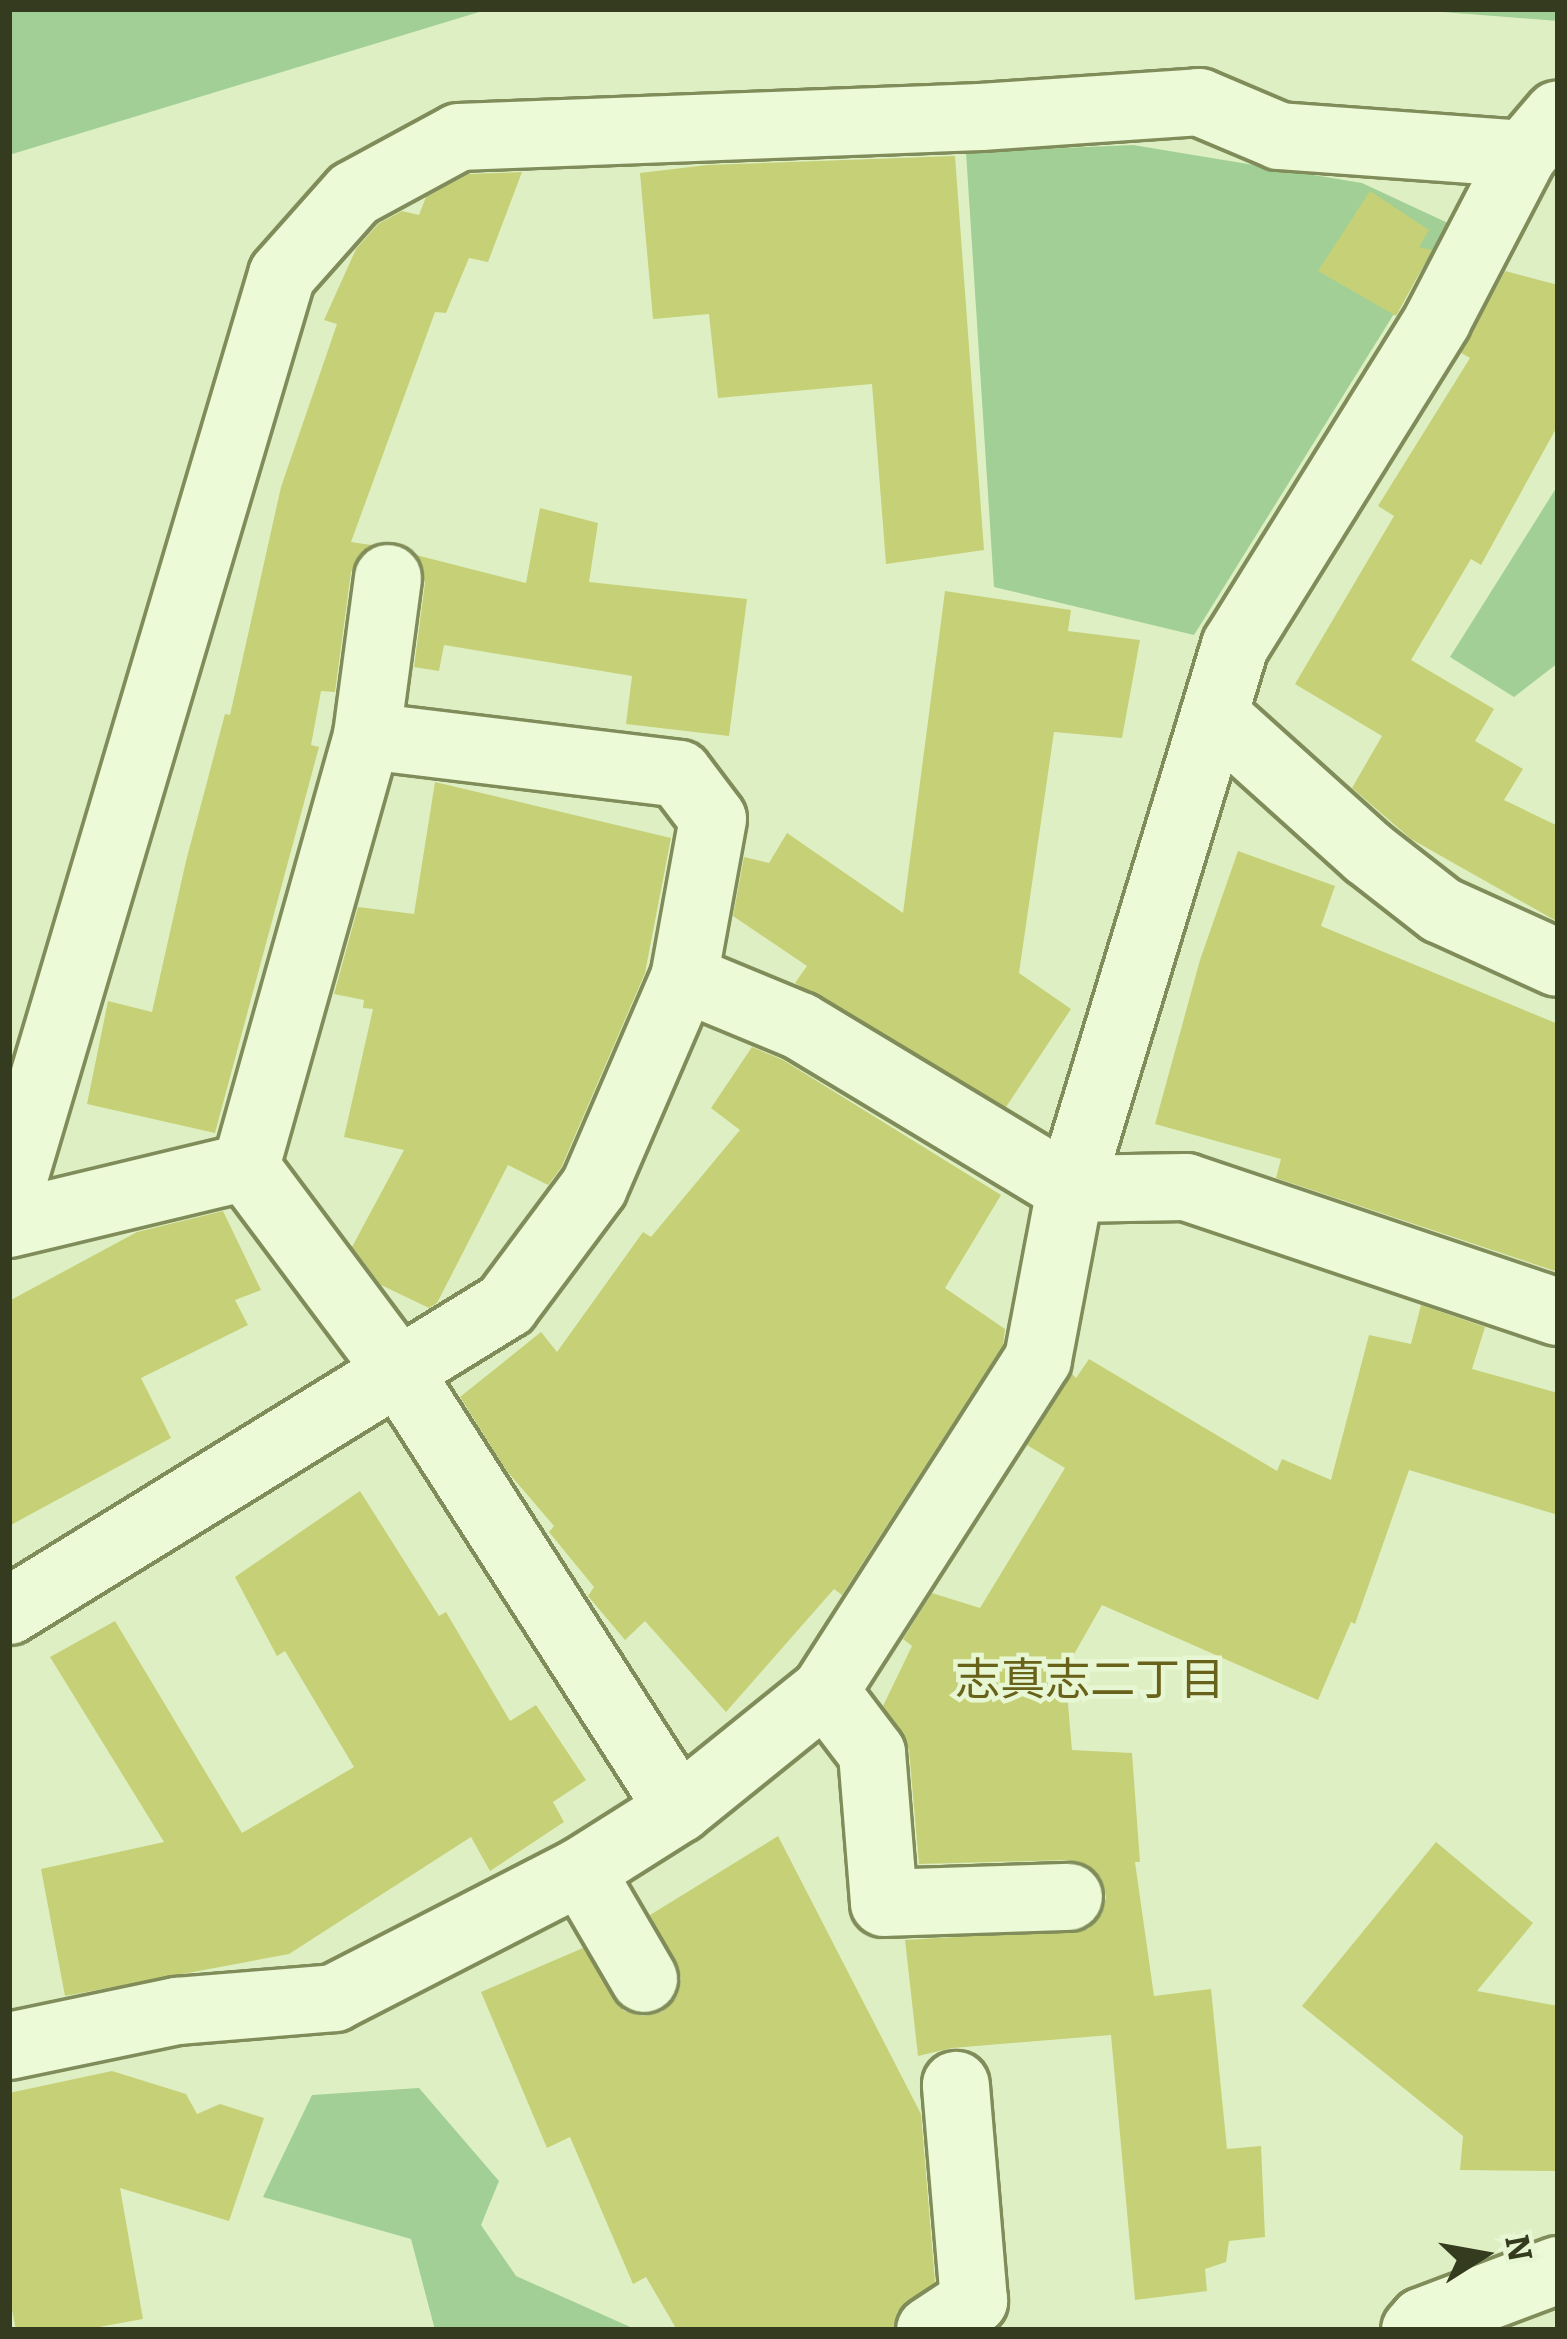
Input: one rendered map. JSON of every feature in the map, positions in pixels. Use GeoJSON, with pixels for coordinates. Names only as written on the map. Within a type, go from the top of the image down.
{"type":"FeatureCollection","features":[{"type":"Feature","properties":{"kind":"street"},"geometry":{"type":"LineString","coordinates":[[9,1195],[282,275],[354,194],[459,137],[981,117],[1199,102],[1279,136],[1541,134],[1437,321],[1235,646],[1070,1189],[1038,1359],[826,1691],[679,1809],[581,1871],[334,1999],[177,2011],[9,2046]]}},
{"type":"Feature","properties":{"kind":"street"},"geometry":{"type":"LineString","coordinates":[[247,1167],[367,736],[388,578]]}},
{"type":"Feature","properties":{"kind":"street"},"geometry":{"type":"LineString","coordinates":[[1217,717],[1368,853],[1442,910],[1558,963]]}},
{"type":"Feature","properties":{"kind":"street"},"geometry":{"type":"LineString","coordinates":[[9,1611],[506,1305],[594,1187],[685,979],[713,819],[680,774],[367,736]]}},
{"type":"Feature","properties":{"kind":"street"},"geometry":{"type":"LineString","coordinates":[[685,979],[800,1026],[1070,1189],[1186,1187],[1558,1312]]}},
{"type":"Feature","properties":{"kind":"street"},"geometry":{"type":"LineString","coordinates":[[9,1224],[247,1167]]}},
{"type":"Feature","properties":{"kind":"street"},"geometry":{"type":"LineString","coordinates":[[247,1167],[398,1370],[679,1809]]}},
{"type":"Feature","properties":{"kind":"street"},"geometry":{"type":"LineString","coordinates":[[826,1691],[872,1754],[884,1903],[1070,1897]]}},
{"type":"Feature","properties":{"kind":"street"},"geometry":{"type":"LineString","coordinates":[[581,1871],[644,1979]]}},
{"type":"Feature","properties":{"kind":"street"},"geometry":{"type":"LineString","coordinates":[[930,2330],[974,2301],[956,2085]]}},
{"type":"Feature","properties":{"kind":"street"},"geometry":{"type":"LineString","coordinates":[[1407,2327],[1558,2270]]}},
{"type":"Feature","properties":{"kind":"green space"},"geometry":{"type":"Polygon","coordinates":[[[9,9],[489,9],[9,155],[9,9]]]}},
{"type":"Feature","properties":{"kind":"green space"},"geometry":{"type":"Polygon","coordinates":[[[1404,9],[1558,9],[1558,21],[1404,9]]]}},
{"type":"Feature","properties":{"kind":"green space"},"geometry":{"type":"Polygon","coordinates":[[[1133,145],[1362,183],[1450,224],[1194,635],[994,587],[966,152],[1133,145]]]}},
{"type":"Feature","properties":{"kind":"green space"},"geometry":{"type":"Polygon","coordinates":[[[1558,485],[1558,663],[1514,697],[1450,657],[1558,485]]]}},
{"type":"Feature","properties":{"kind":"green space"},"geometry":{"type":"Polygon","coordinates":[[[419,2088],[499,2181],[481,2225],[516,2276],[637,2330],[435,2330],[411,2239],[263,2197],[312,2095],[419,2088]]]}},
{"type":"Feature","properties":{"kind":"building"},"geometry":{"type":"Polygon","coordinates":[[[955,156],[984,550],[886,564],[872,384],[718,398],[709,314],[653,319],[640,173],[707,165],[955,156]]]}},
{"type":"Feature","properties":{"kind":"building"},"geometry":{"type":"Polygon","coordinates":[[[522,172],[488,262],[469,258],[446,313],[435,312],[351,542],[371,545],[351,572],[335,692],[321,691],[311,745],[319,747],[215,1133],[87,1104],[108,1001],[152,1012],[186,861],[225,714],[230,715],[281,487],[337,324],[324,320],[356,249],[378,224],[402,211],[419,215],[426,197],[469,174],[522,172]]]}},
{"type":"Feature","properties":{"kind":"building"},"geometry":{"type":"Polygon","coordinates":[[[1370,191],[1429,230],[1419,247],[1432,250],[1396,316],[1318,271],[1370,191]]]}},
{"type":"Feature","properties":{"kind":"building"},"geometry":{"type":"Polygon","coordinates":[[[1505,271],[1558,285],[1558,425],[1481,565],[1471,559],[1411,660],[1494,709],[1475,741],[1523,769],[1504,800],[1558,826],[1558,922],[1411,839],[1352,788],[1382,736],[1295,684],[1394,516],[1378,506],[1470,358],[1461,353],[1505,271]]]}},
{"type":"Feature","properties":{"kind":"building"},"geometry":{"type":"Polygon","coordinates":[[[540,508],[598,523],[589,582],[747,599],[729,736],[626,724],[632,676],[444,645],[439,671],[414,667],[425,583],[416,555],[526,583],[540,508]]]}},
{"type":"Feature","properties":{"kind":"building"},"geometry":{"type":"Polygon","coordinates":[[[945,591],[1071,610],[1068,631],[1140,640],[1122,738],[1054,732],[1019,973],[1071,1009],[1006,1107],[795,983],[807,966],[733,916],[744,857],[769,863],[787,833],[903,913],[945,591]]]}},
{"type":"Feature","properties":{"kind":"building"},"geometry":{"type":"Polygon","coordinates":[[[435,782],[671,838],[645,973],[561,1168],[548,1185],[508,1165],[437,1303],[429,1308],[381,1285],[352,1247],[404,1150],[344,1137],[373,1009],[363,1008],[364,1000],[334,994],[358,907],[414,914],[435,782]]]}},
{"type":"Feature","properties":{"kind":"building"},"geometry":{"type":"Polygon","coordinates":[[[1238,851],[1335,886],[1321,926],[1558,1024],[1558,1272],[1276,1178],[1281,1159],[1155,1124],[1200,960],[1238,851]]]}},
{"type":"Feature","properties":{"kind":"building"},"geometry":{"type":"Polygon","coordinates":[[[752,1047],[783,1060],[1001,1195],[945,1288],[1005,1329],[1003,1345],[842,1595],[834,1589],[726,1712],[645,1621],[625,1640],[588,1596],[594,1587],[549,1532],[554,1526],[506,1470],[460,1397],[541,1332],[557,1352],[643,1232],[651,1237],[740,1130],[711,1108],[752,1047]]]}},
{"type":"Feature","properties":{"kind":"building"},"geometry":{"type":"Polygon","coordinates":[[[223,1211],[261,1290],[235,1300],[248,1325],[141,1378],[171,1438],[9,1526],[9,1301],[137,1232],[223,1211]]]}},
{"type":"Feature","properties":{"kind":"building"},"geometry":{"type":"Polygon","coordinates":[[[1421,1305],[1485,1327],[1472,1369],[1558,1393],[1558,1515],[1409,1470],[1355,1624],[1351,1622],[1318,1700],[1102,1605],[1065,1670],[1072,1750],[1132,1753],[1140,1862],[1135,1862],[1154,1996],[1211,1989],[1227,2149],[1261,2146],[1265,2237],[1229,2241],[1226,2262],[1205,2269],[1207,2291],[1135,2300],[1111,2035],[952,2048],[918,2056],[905,1940],[1088,1929],[1102,1914],[1106,1897],[1101,1878],[1088,1865],[1068,1860],[919,1864],[909,1750],[883,1706],[912,1646],[903,1639],[932,1593],[980,1608],[1065,1468],[1027,1445],[1072,1374],[1076,1378],[1089,1359],[1277,1471],[1282,1459],[1331,1480],[1369,1335],[1411,1344],[1421,1305]]]}},
{"type":"Feature","properties":{"kind":"building"},"geometry":{"type":"Polygon","coordinates":[[[360,1491],[439,1616],[446,1612],[510,1721],[536,1705],[586,1780],[553,1802],[564,1822],[490,1871],[471,1837],[289,1954],[65,1996],[41,1869],[164,1842],[50,1657],[115,1621],[242,1833],[354,1767],[285,1651],[277,1656],[235,1577],[360,1491]]]}},
{"type":"Feature","properties":{"kind":"building"},"geometry":{"type":"Polygon","coordinates":[[[778,1836],[921,2114],[935,2282],[897,2312],[893,2330],[677,2330],[646,2277],[633,2284],[570,2137],[547,2148],[481,1992],[583,1948],[624,2011],[643,2016],[662,2012],[677,1997],[681,1978],[650,1915],[778,1836]]]}},
{"type":"Feature","properties":{"kind":"building"},"geometry":{"type":"Polygon","coordinates":[[[1436,1842],[1533,1923],[1477,1991],[1558,2006],[1558,2171],[1460,2170],[1463,2136],[1302,2006],[1436,1842]]]}},
{"type":"Feature","properties":{"kind":"building"},"geometry":{"type":"Polygon","coordinates":[[[112,2071],[186,2094],[197,2114],[220,2104],[264,2118],[229,2221],[120,2188],[143,2319],[82,2330],[16,2330],[9,2295],[9,2093],[112,2071]]]}},
{"type":"Feature","properties":{"kind":"district","name":"志真志二丁目"},"geometry":{"type":"Point","coordinates":[1090,1681]}}]}
